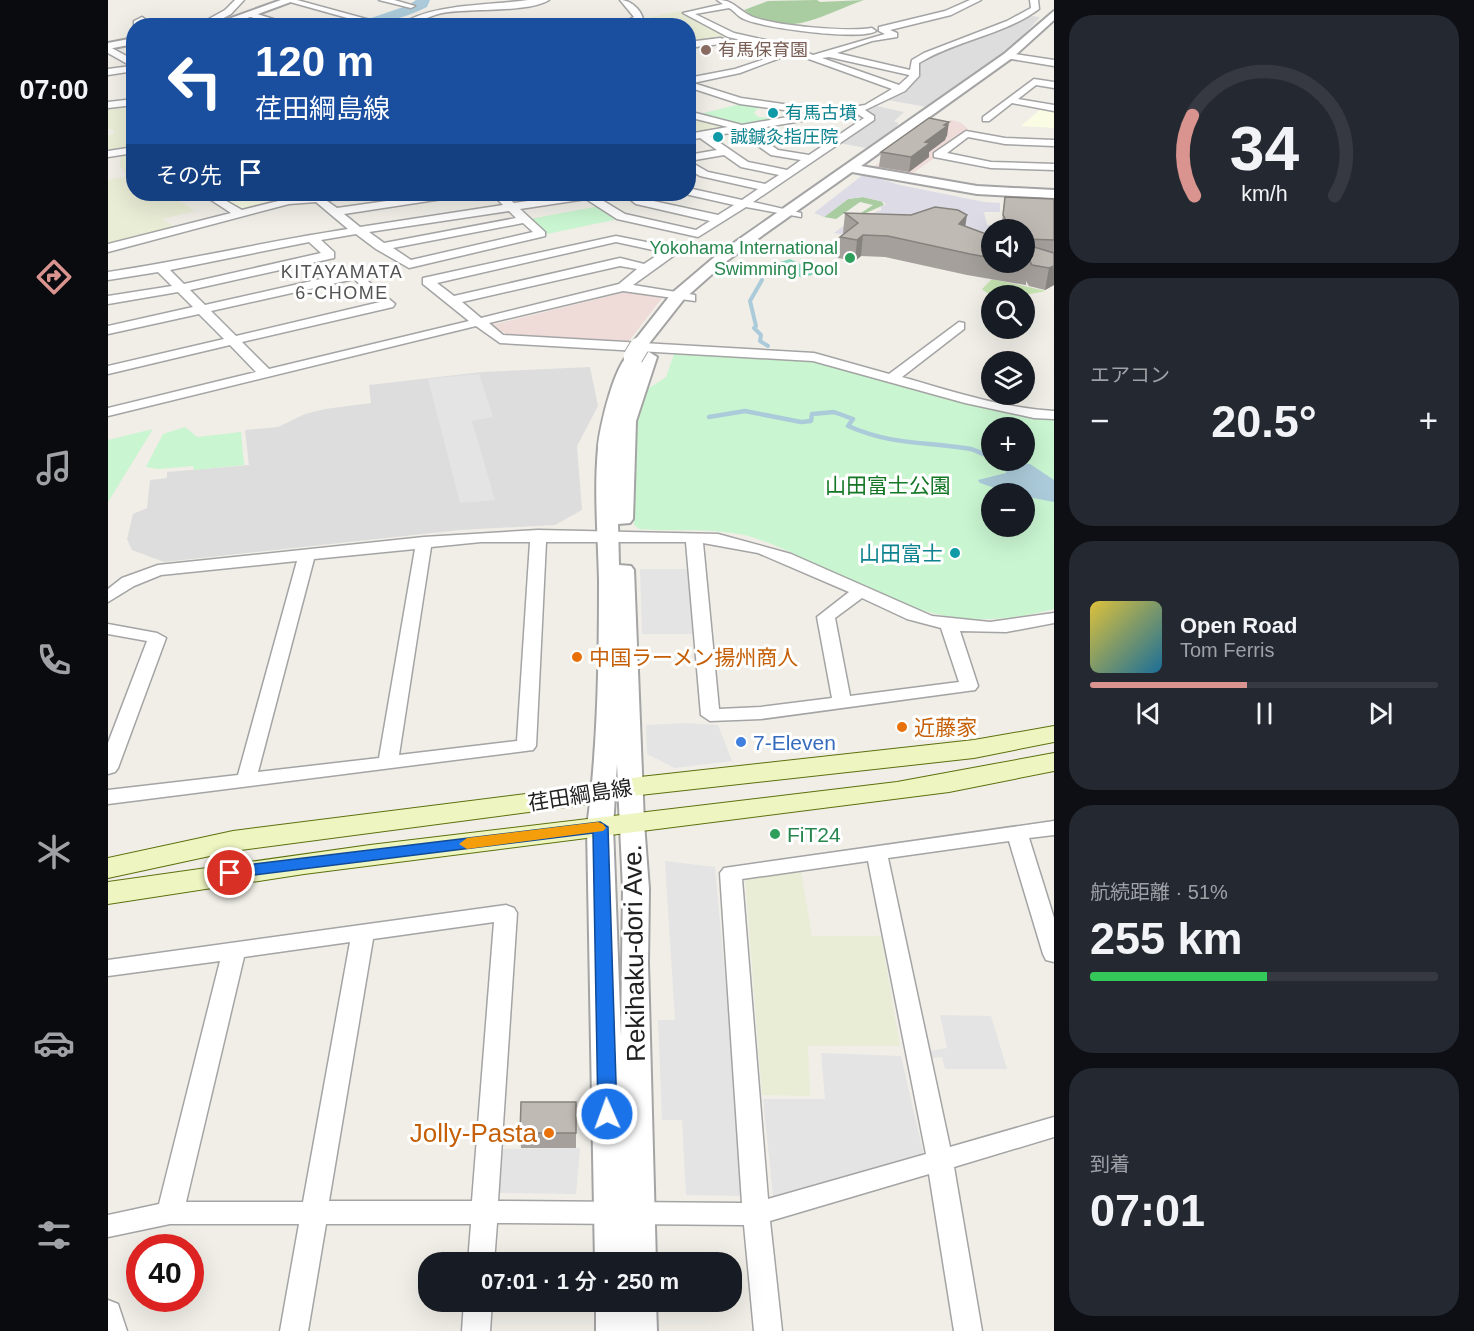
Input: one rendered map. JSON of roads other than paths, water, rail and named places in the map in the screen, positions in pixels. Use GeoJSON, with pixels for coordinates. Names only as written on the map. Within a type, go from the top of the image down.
{"type":"FeatureCollection","features":[{"type":"Feature","properties":{"kind":"main road","name":"荏田綱島線"},"geometry":{"type":"LineString","coordinates":[[108,868],[233,841],[618,790],[974,748],[1054,734]]}},
{"type":"Feature","properties":{"kind":"main road","name":"荏田綱島線"},"geometry":{"type":"LineString","coordinates":[[108,893],[230,873],[631,822],[820,802],[998,776],[1054,762]]}},
{"type":"Feature","properties":{"kind":"street"},"geometry":{"type":"LineString","coordinates":[[217,18],[228,12],[240,0]]}},
{"type":"Feature","properties":{"kind":"street"},"geometry":{"type":"LineString","coordinates":[[237,18],[289,0],[358,18]]}},
{"type":"Feature","properties":{"kind":"street"},"geometry":{"type":"LineString","coordinates":[[383,0],[411,6]]}},
{"type":"Feature","properties":{"kind":"street"},"geometry":{"type":"LineString","coordinates":[[432,0],[438,11]]}},
{"type":"Feature","properties":{"kind":"street"},"geometry":{"type":"LineString","coordinates":[[421,18],[438,11],[483,9],[545,0]]}},
{"type":"Feature","properties":{"kind":"street"},"geometry":{"type":"LineString","coordinates":[[624,0],[631,5],[632,12],[640,17],[638,18]]}},
{"type":"Feature","properties":{"kind":"street"},"geometry":{"type":"LineString","coordinates":[[721,0],[731,5],[745,18],[777,25],[855,34],[948,13],[977,0]]}},
{"type":"Feature","properties":{"kind":"street"},"geometry":{"type":"LineString","coordinates":[[696,136],[742,130],[875,105],[902,89],[914,76],[915,62],[936,48],[1013,22],[1022,14],[1035,9],[1034,0]]}},
{"type":"Feature","properties":{"kind":"street"},"geometry":{"type":"LineString","coordinates":[[731,5],[687,13],[731,35],[784,47],[832,67],[902,89]]}},
{"type":"Feature","properties":{"kind":"street"},"geometry":{"type":"LineString","coordinates":[[250,14],[262,18]]}},
{"type":"Feature","properties":{"kind":"street"},"geometry":{"type":"LineString","coordinates":[[618,790],[610,627],[616,536],[607,447],[614,407],[645,350],[684,297],[793,214],[1012,56],[1054,17]]}},
{"type":"Feature","properties":{"kind":"street"},"geometry":{"type":"LineString","coordinates":[[813,58],[870,39],[894,35],[882,29]]}},
{"type":"Feature","properties":{"kind":"street"},"geometry":{"type":"LineString","coordinates":[[696,44],[726,41],[807,65],[832,67]]}},
{"type":"Feature","properties":{"kind":"street"},"geometry":{"type":"LineString","coordinates":[[108,47],[126,43]]}},
{"type":"Feature","properties":{"kind":"street"},"geometry":{"type":"LineString","coordinates":[[108,47],[126,60]]}},
{"type":"Feature","properties":{"kind":"street"},"geometry":{"type":"LineString","coordinates":[[827,53],[913,73]]}},
{"type":"Feature","properties":{"kind":"street"},"geometry":{"type":"LineString","coordinates":[[696,80],[737,71],[777,56]]}},
{"type":"Feature","properties":{"kind":"street"},"geometry":{"type":"LineString","coordinates":[[1012,56],[1054,63]]}},
{"type":"Feature","properties":{"kind":"street"},"geometry":{"type":"LineString","coordinates":[[108,72],[126,68]]}},
{"type":"Feature","properties":{"kind":"street"},"geometry":{"type":"LineString","coordinates":[[986,119],[1034,82],[1054,85]]}},
{"type":"Feature","properties":{"kind":"street"},"geometry":{"type":"LineString","coordinates":[[696,85],[740,101],[787,107],[803,119]]}},
{"type":"Feature","properties":{"kind":"street"},"geometry":{"type":"LineString","coordinates":[[108,94],[122,103]]}},
{"type":"Feature","properties":{"kind":"street"},"geometry":{"type":"LineString","coordinates":[[1010,100],[1054,108]]}},
{"type":"Feature","properties":{"kind":"street"},"geometry":{"type":"LineString","coordinates":[[108,105],[126,103]]}},
{"type":"Feature","properties":{"kind":"street"},"geometry":{"type":"LineString","coordinates":[[600,201],[621,217],[698,234],[808,158],[871,118],[856,109]]}},
{"type":"Feature","properties":{"kind":"street"},"geometry":{"type":"LineString","coordinates":[[696,116],[742,130],[776,153],[808,158]]}},
{"type":"Feature","properties":{"kind":"street"},"geometry":{"type":"LineString","coordinates":[[1054,143],[1005,141],[966,134],[938,155],[991,165],[1054,167]]}},
{"type":"Feature","properties":{"kind":"street"},"geometry":{"type":"LineString","coordinates":[[702,135],[745,165],[788,173]]}},
{"type":"Feature","properties":{"kind":"street"},"geometry":{"type":"LineString","coordinates":[[108,154],[126,151]]}},
{"type":"Feature","properties":{"kind":"street"},"geometry":{"type":"LineString","coordinates":[[696,157],[725,152]]}},
{"type":"Feature","properties":{"kind":"street"},"geometry":{"type":"LineString","coordinates":[[696,169],[704,174],[766,188]]}},
{"type":"Feature","properties":{"kind":"street"},"geometry":{"type":"LineString","coordinates":[[856,169],[977,190],[1054,194]]}},
{"type":"Feature","properties":{"kind":"street"},"geometry":{"type":"LineString","coordinates":[[696,193],[793,214]]}},
{"type":"Feature","properties":{"kind":"street"},"geometry":{"type":"LineString","coordinates":[[219,201],[241,214]]}},
{"type":"Feature","properties":{"kind":"street"},"geometry":{"type":"LineString","coordinates":[[108,248],[144,249],[241,214],[289,201]]}},
{"type":"Feature","properties":{"kind":"street"},"geometry":{"type":"LineString","coordinates":[[321,201],[380,247],[409,264],[541,234],[505,201]]}},
{"type":"Feature","properties":{"kind":"street"},"geometry":{"type":"LineString","coordinates":[[334,212],[408,201]]}},
{"type":"Feature","properties":{"kind":"street"},"geometry":{"type":"LineString","coordinates":[[108,276],[357,230],[548,201]]}},
{"type":"Feature","properties":{"kind":"street"},"geometry":{"type":"LineString","coordinates":[[638,201],[720,219]]}},
{"type":"Feature","properties":{"kind":"street"},"geometry":{"type":"LineString","coordinates":[[380,247],[527,219]]}},
{"type":"Feature","properties":{"kind":"street"},"geometry":{"type":"LineString","coordinates":[[108,300],[182,288],[330,255],[312,238]]}},
{"type":"Feature","properties":{"kind":"street"},"geometry":{"type":"LineString","coordinates":[[623,288],[646,268],[672,251],[616,239],[427,281],[500,339],[814,357],[965,399],[1034,414],[1054,415]]}},
{"type":"Feature","properties":{"kind":"street"},"geometry":{"type":"LineString","coordinates":[[144,249],[267,374]]}},
{"type":"Feature","properties":{"kind":"street"},"geometry":{"type":"LineString","coordinates":[[451,301],[620,262],[646,268]]}},
{"type":"Feature","properties":{"kind":"street"},"geometry":{"type":"LineString","coordinates":[[108,330],[356,275],[389,304],[108,370]]}},
{"type":"Feature","properties":{"kind":"street"},"geometry":{"type":"LineString","coordinates":[[108,412],[623,288],[684,297]]}},
{"type":"Feature","properties":{"kind":"street"},"geometry":{"type":"LineString","coordinates":[[892,378],[959,326]]}},
{"type":"Feature","properties":{"kind":"street"},"geometry":{"type":"LineString","coordinates":[[108,797],[526,746],[538,535]]}},
{"type":"Feature","properties":{"kind":"street"},"geometry":{"type":"LineString","coordinates":[[108,597],[128,582],[159,570],[424,542],[538,535],[694,537],[721,538],[771,550],[905,612],[949,625],[997,628],[1020,626],[1054,618]]}},
{"type":"Feature","properties":{"kind":"street"},"geometry":{"type":"LineString","coordinates":[[694,537],[710,715],[761,713],[969,686],[949,625]]}},
{"type":"Feature","properties":{"kind":"street"},"geometry":{"type":"LineString","coordinates":[[388,764],[424,542]]}},
{"type":"Feature","properties":{"kind":"street"},"geometry":{"type":"LineString","coordinates":[[246,781],[307,554]]}},
{"type":"Feature","properties":{"kind":"street"},"geometry":{"type":"LineString","coordinates":[[842,703],[826,617],[860,591]]}},
{"type":"Feature","properties":{"kind":"street"},"geometry":{"type":"LineString","coordinates":[[108,629],[157,638],[108,768]]}},
{"type":"Feature","properties":{"kind":"street","name":"Rekihaku-dori Ave."},"geometry":{"type":"LineString","coordinates":[[615,1252],[624,1212],[636,889],[631,822],[618,790]]}},
{"type":"Feature","properties":{"kind":"street","name":"Rekihaku-dori Ave."},"geometry":{"type":"LineString","coordinates":[[618,790],[600,827],[624,1212],[636,1252]]}},
{"type":"Feature","properties":{"kind":"street"},"geometry":{"type":"LineString","coordinates":[[768,1331],[756,1214],[731,873],[1054,828]]}},
{"type":"Feature","properties":{"kind":"street"},"geometry":{"type":"LineString","coordinates":[[1017,833],[1054,954]]}},
{"type":"Feature","properties":{"kind":"street"},"geometry":{"type":"LineString","coordinates":[[877,853],[940,1160],[968,1331]]}},
{"type":"Feature","properties":{"kind":"street"},"geometry":{"type":"LineString","coordinates":[[108,968],[506,914],[482,1252]]}},
{"type":"Feature","properties":{"kind":"street"},"geometry":{"type":"LineString","coordinates":[[294,1331],[363,933]]}},
{"type":"Feature","properties":{"kind":"street"},"geometry":{"type":"LineString","coordinates":[[170,1213],[234,951]]}},
{"type":"Feature","properties":{"kind":"street"},"geometry":{"type":"LineString","coordinates":[[108,1226],[170,1213],[756,1214],[1054,1127]]}},
{"type":"Feature","properties":{"kind":"street"},"geometry":{"type":"LineString","coordinates":[[476,1331],[477,1312]]}},
{"type":"Feature","properties":{"kind":"street"},"geometry":{"type":"LineString","coordinates":[[613,1312],[613,1331]]}},
{"type":"Feature","properties":{"kind":"street"},"geometry":{"type":"LineString","coordinates":[[639,1312],[640,1331]]}},
{"type":"Feature","properties":{"kind":"street"},"geometry":{"type":"LineString","coordinates":[[108,1313],[113,1331]]}},
{"type":"Feature","properties":{"kind":"water"},"geometry":{"type":"Polygon","coordinates":[[[1035,467],[1054,480],[1054,502],[1035,498],[1035,483],[981,483],[978,480],[1006,473],[1005,471],[1035,471],[1035,467]]]}},
{"type":"Feature","properties":{"kind":"waterway"},"geometry":{"type":"LineString","coordinates":[[381,18],[414,8],[422,4],[423,0]]}},
{"type":"Feature","properties":{"kind":"waterway"},"geometry":{"type":"LineString","coordinates":[[762,280],[750,301],[756,326],[754,328],[761,335],[760,341],[768,346]]}},
{"type":"Feature","properties":{"kind":"waterway"},"geometry":{"type":"LineString","coordinates":[[709,417],[745,411],[801,422],[811,421],[812,414],[834,412],[853,419],[848,426],[880,437],[971,449],[981,453]]}},
{"type":"Feature","properties":{"kind":"place","name":"有馬保育園"},"geometry":{"type":"Point","coordinates":[706,50]}},
{"type":"Feature","properties":{"kind":"place","name":"有馬古墳"},"geometry":{"type":"Point","coordinates":[773,113]}},
{"type":"Feature","properties":{"kind":"place","name":"誠鍼灸指圧院"},"geometry":{"type":"Point","coordinates":[718,137]}},
{"type":"Feature","properties":{"kind":"place","name":"Yokohama International Swimming Pool"},"geometry":{"type":"Point","coordinates":[850,258]}},
{"type":"Feature","properties":{"kind":"place","name":"山田富士"},"geometry":{"type":"Point","coordinates":[955,553]}},
{"type":"Feature","properties":{"kind":"place","name":"中国ラーメン揚州商人"},"geometry":{"type":"Point","coordinates":[577,657]}},
{"type":"Feature","properties":{"kind":"place","name":"近藤家"},"geometry":{"type":"Point","coordinates":[902,727]}},
{"type":"Feature","properties":{"kind":"place","name":"7-Eleven"},"geometry":{"type":"Point","coordinates":[741,742]}},
{"type":"Feature","properties":{"kind":"place","name":"FiT24"},"geometry":{"type":"Point","coordinates":[775,834]}},
{"type":"Feature","properties":{"kind":"place","name":"Jolly-Pasta"},"geometry":{"type":"Point","coordinates":[549,1133]}},
{"type":"Feature","properties":{"kind":"district","name":"KITAYAMATA 6-CHOME"},"geometry":{"type":"Point","coordinates":[342,282]}},
{"type":"Feature","properties":{"kind":"park label","name":"山田富士公園"},"geometry":{"type":"Point","coordinates":[888,485]}}]}
